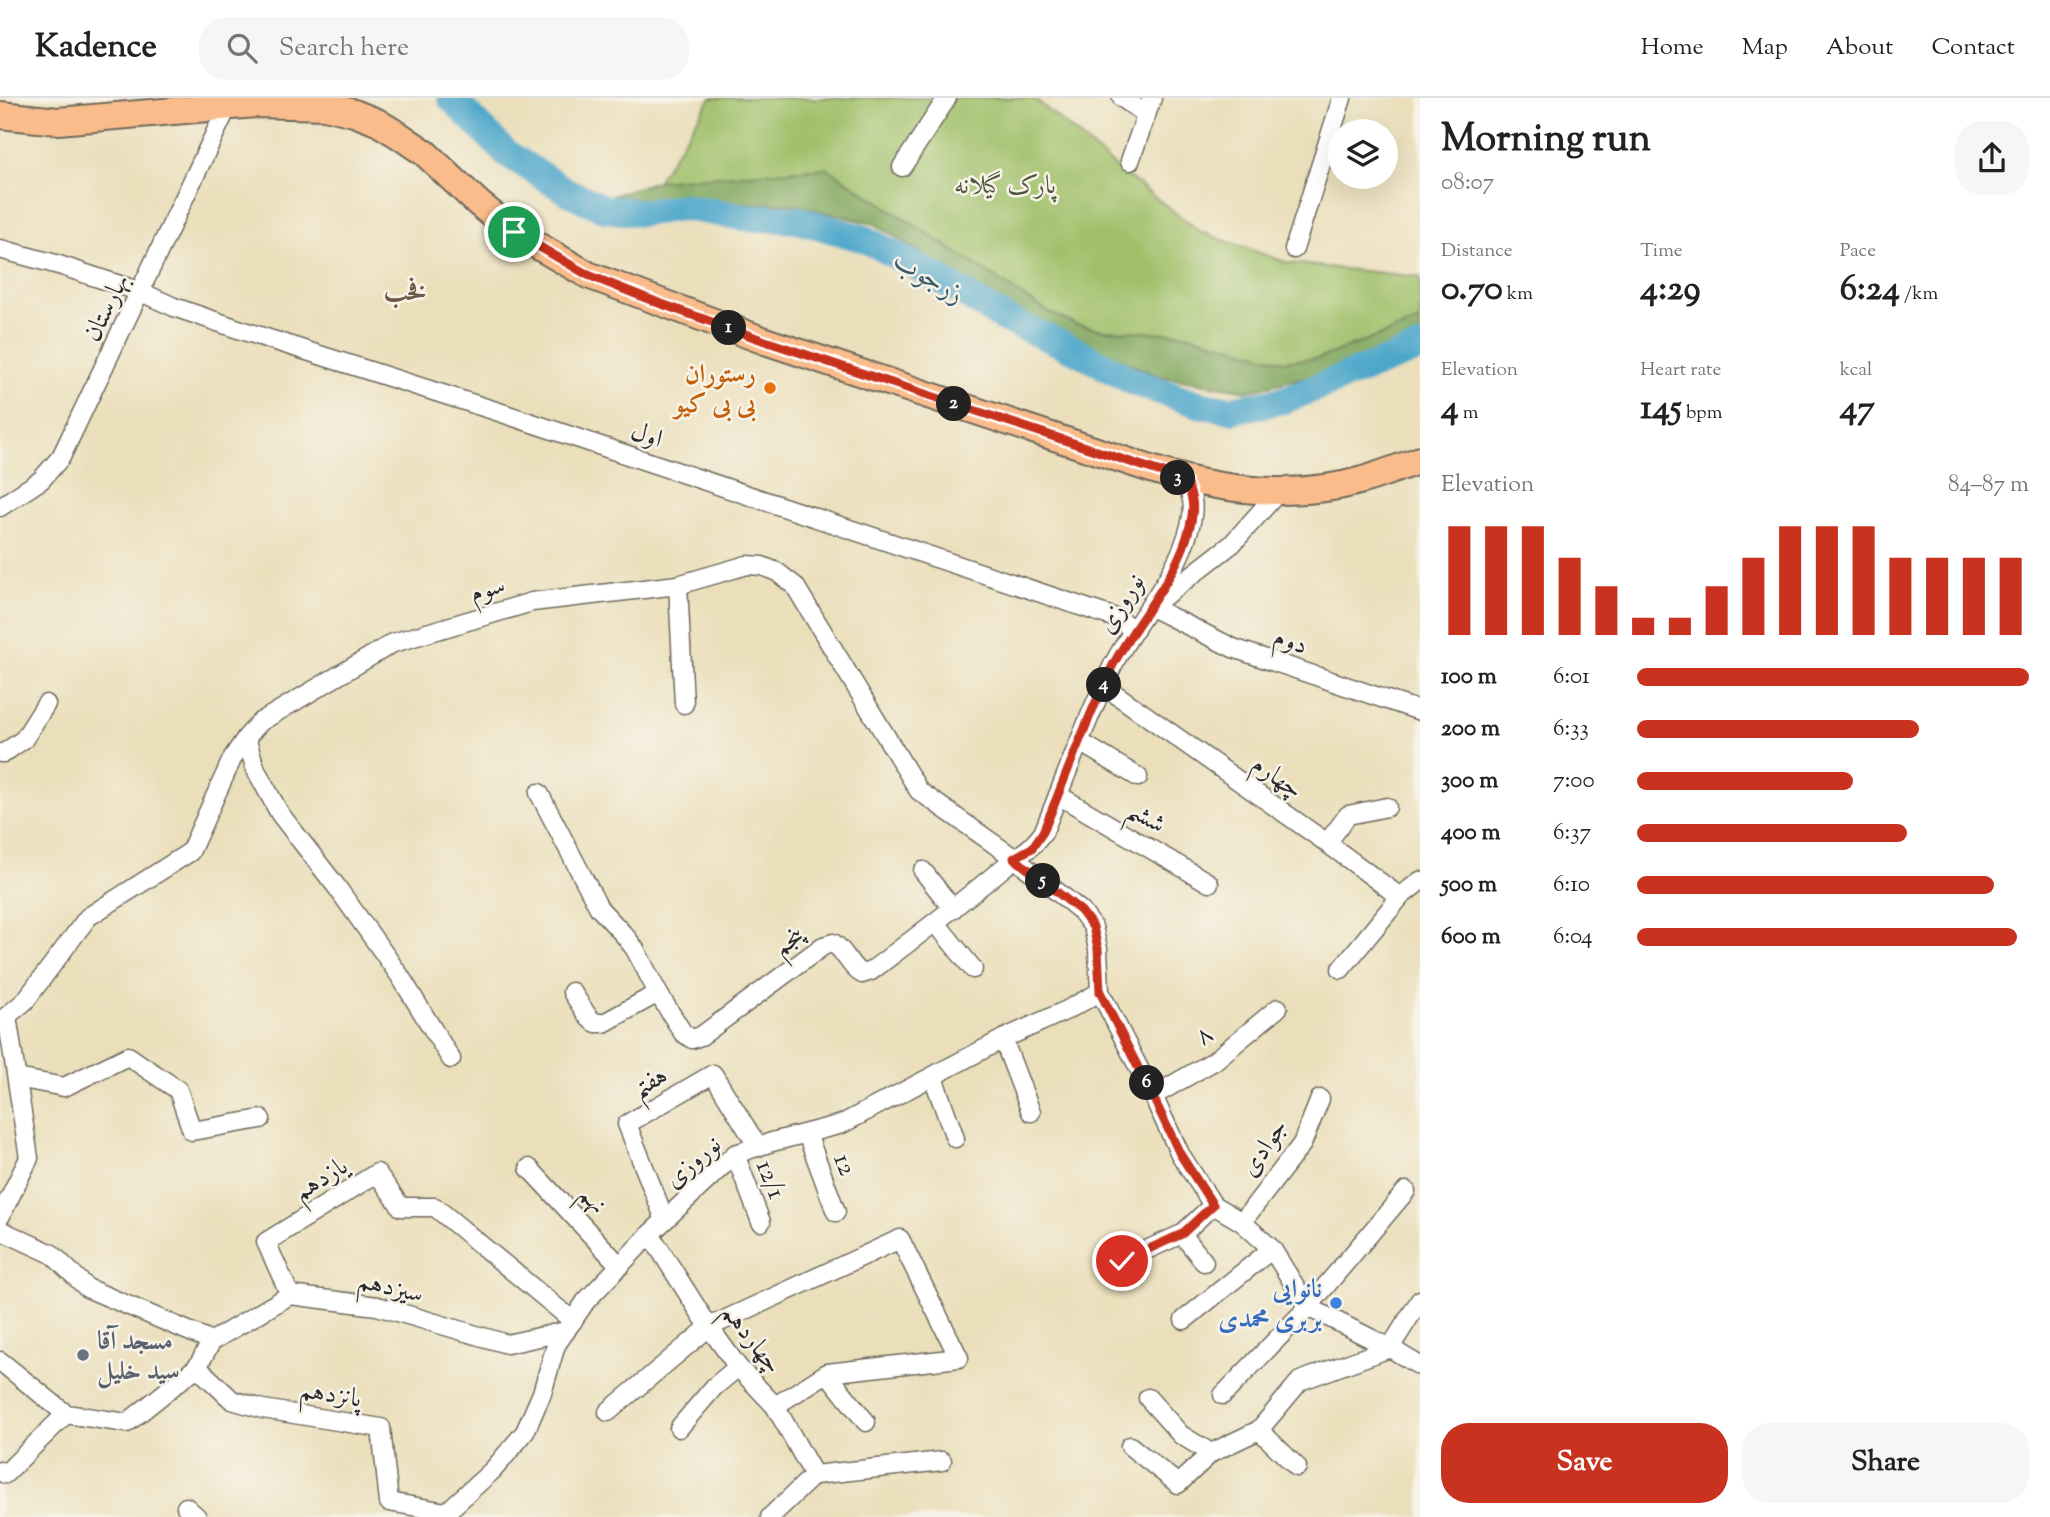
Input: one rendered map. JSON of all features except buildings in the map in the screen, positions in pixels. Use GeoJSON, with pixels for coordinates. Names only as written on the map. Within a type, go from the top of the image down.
{"type":"FeatureCollection","features":[{"type":"Feature","properties":{"kind":"main road"},"geometry":{"type":"LineString","coordinates":[[0,114],[58,121],[255,104],[325,106],[354,113],[377,122],[425,153],[478,203],[514,232],[588,275],[765,341],[1185,480],[1248,491],[1311,490],[1362,480],[1420,460]]}},
{"type":"Feature","properties":{"kind":"street"},"geometry":{"type":"LineString","coordinates":[[902,167],[947,98]]}},
{"type":"Feature","properties":{"kind":"street"},"geometry":{"type":"LineString","coordinates":[[1122,98],[1149,106],[1130,161]]}},
{"type":"Feature","properties":{"kind":"street"},"geometry":{"type":"LineString","coordinates":[[1294,249],[1342,98]]}},
{"type":"Feature","properties":{"kind":"street","name":"بهارستان"},"geometry":{"type":"LineString","coordinates":[[0,507],[41,480],[61,457],[228,106]]}},
{"type":"Feature","properties":{"kind":"street","name":"اول"},"geometry":{"type":"LineString","coordinates":[[0,249],[141,292],[174,307],[244,331],[499,412],[1116,618],[1135,630]]}},
{"type":"Feature","properties":{"kind":"street","name":"نوروزی"},"geometry":{"type":"LineString","coordinates":[[1014,858],[1032,848],[1043,832],[1115,663],[1151,607],[1175,562],[1190,528],[1194,502],[1185,480]]}},
{"type":"Feature","properties":{"kind":"street"},"geometry":{"type":"LineString","coordinates":[[1151,607],[1232,544],[1280,490]]}},
{"type":"Feature","properties":{"kind":"street","name":"سوم"},"geometry":{"type":"LineString","coordinates":[[4,1019],[25,1001],[88,917],[190,852],[233,757],[260,722],[393,643],[531,602],[678,585],[747,565],[762,566],[777,572],[795,586],[919,791],[1014,858],[1081,911],[1093,927],[1098,949],[1100,992]]}},
{"type":"Feature","properties":{"kind":"street"},"geometry":{"type":"LineString","coordinates":[[678,585],[684,704]]}},
{"type":"Feature","properties":{"kind":"street","name":"دوم"},"geometry":{"type":"LineString","coordinates":[[1151,607],[1233,648],[1420,711]]}},
{"type":"Feature","properties":{"kind":"street","name":"چهارم"},"geometry":{"type":"LineString","coordinates":[[1104,686],[1400,897]]}},
{"type":"Feature","properties":{"kind":"street"},"geometry":{"type":"LineString","coordinates":[[0,753],[24,739],[46,704]]}},
{"type":"Feature","properties":{"kind":"street"},"geometry":{"type":"LineString","coordinates":[[246,738],[256,771],[280,814],[336,886],[400,976],[451,1059]]}},
{"type":"Feature","properties":{"kind":"street"},"geometry":{"type":"LineString","coordinates":[[1080,742],[1138,777]]}},
{"type":"Feature","properties":{"kind":"street"},"geometry":{"type":"LineString","coordinates":[[540,793],[598,908],[635,949],[658,993],[604,1023],[596,1023],[589,1018],[572,992]]}},
{"type":"Feature","properties":{"kind":"street","name":"ششم"},"geometry":{"type":"LineString","coordinates":[[1058,795],[1209,883]]}},
{"type":"Feature","properties":{"kind":"street"},"geometry":{"type":"LineString","coordinates":[[1327,843],[1349,815],[1388,807]]}},
{"type":"Feature","properties":{"kind":"street","name":"پنجم"},"geometry":{"type":"LineString","coordinates":[[658,993],[683,1033],[692,1038],[701,1036],[823,946],[833,943],[840,947],[854,969],[862,974],[871,971],[936,923],[1014,858]]}},
{"type":"Feature","properties":{"kind":"street"},"geometry":{"type":"LineString","coordinates":[[923,871],[953,909]]}},
{"type":"Feature","properties":{"kind":"street"},"geometry":{"type":"LineString","coordinates":[[1341,969],[1400,897],[1420,881]]}},
{"type":"Feature","properties":{"kind":"street"},"geometry":{"type":"LineString","coordinates":[[936,923],[973,969]]}},
{"type":"Feature","properties":{"kind":"street"},"geometry":{"type":"LineString","coordinates":[[1100,992],[1180,1154],[1213,1205],[1242,1222],[1272,1249],[1308,1307],[1420,1366]]}},
{"type":"Feature","properties":{"kind":"street","name":"نوروزی"},"geometry":{"type":"LineString","coordinates":[[444,1514],[493,1470],[525,1432],[556,1345],[586,1301],[650,1234],[735,1154],[842,1124],[1003,1039],[1100,992]]}},
{"type":"Feature","properties":{"kind":"street","name":"۸"},"geometry":{"type":"LineString","coordinates":[[1153,1097],[1214,1060],[1278,1007]]}},
{"type":"Feature","properties":{"kind":"street"},"geometry":{"type":"LineString","coordinates":[[0,1217],[29,1158],[17,1078],[4,1019]]}},
{"type":"Feature","properties":{"kind":"street"},"geometry":{"type":"LineString","coordinates":[[1003,1039],[1031,1112]]}},
{"type":"Feature","properties":{"kind":"street"},"geometry":{"type":"LineString","coordinates":[[17,1078],[64,1087],[128,1056],[178,1090],[192,1131],[261,1119]]}},
{"type":"Feature","properties":{"kind":"street","name":"هفتم"},"geometry":{"type":"LineString","coordinates":[[665,1220],[627,1124],[713,1074],[758,1147]]}},
{"type":"Feature","properties":{"kind":"street"},"geometry":{"type":"LineString","coordinates":[[933,1077],[955,1138]]}},
{"type":"Feature","properties":{"kind":"street","name":"جوادی"},"geometry":{"type":"LineString","coordinates":[[1242,1222],[1302,1144],[1320,1098]]}},
{"type":"Feature","properties":{"kind":"street","name":"12"},"geometry":{"type":"LineString","coordinates":[[807,1134],[836,1212]]}},
{"type":"Feature","properties":{"kind":"street","name":"12/1"},"geometry":{"type":"LineString","coordinates":[[735,1154],[761,1222]]}},
{"type":"Feature","properties":{"kind":"street","name":"نهم"},"geometry":{"type":"LineString","coordinates":[[529,1168],[620,1266]]}},
{"type":"Feature","properties":{"kind":"street","name":"یازدهم"},"geometry":{"type":"LineString","coordinates":[[290,1295],[266,1242],[377,1173],[401,1206],[435,1206],[570,1326]]}},
{"type":"Feature","properties":{"kind":"street"},"geometry":{"type":"LineString","coordinates":[[1223,1395],[1308,1307],[1406,1191]]}},
{"type":"Feature","properties":{"kind":"street"},"geometry":{"type":"LineString","coordinates":[[1122,1261],[1182,1234],[1213,1205]]}},
{"type":"Feature","properties":{"kind":"street"},"geometry":{"type":"LineString","coordinates":[[0,1230],[52,1254],[87,1288],[212,1342]]}},
{"type":"Feature","properties":{"kind":"street","name":"چهاردهم"},"geometry":{"type":"LineString","coordinates":[[650,1234],[709,1327],[738,1367],[775,1406],[814,1475]]}},
{"type":"Feature","properties":{"kind":"street"},"geometry":{"type":"LineString","coordinates":[[1182,1234],[1204,1262]]}},
{"type":"Feature","properties":{"kind":"street"},"geometry":{"type":"LineString","coordinates":[[607,1412],[709,1327],[900,1240],[958,1358],[827,1373],[775,1406]]}},
{"type":"Feature","properties":{"kind":"street"},"geometry":{"type":"LineString","coordinates":[[1184,1320],[1272,1249]]}},
{"type":"Feature","properties":{"kind":"street"},"geometry":{"type":"LineString","coordinates":[[0,1361],[66,1414],[127,1423],[197,1367],[212,1342],[290,1295]]}},
{"type":"Feature","properties":{"kind":"street","name":"سیزدهم"},"geometry":{"type":"LineString","coordinates":[[290,1295],[377,1306],[507,1344],[570,1326]]}},
{"type":"Feature","properties":{"kind":"street"},"geometry":{"type":"LineString","coordinates":[[1130,1446],[1178,1484],[1211,1453],[1259,1430],[1300,1381],[1390,1348],[1420,1300]]}},
{"type":"Feature","properties":{"kind":"street","name":"پانزدهم"},"geometry":{"type":"LineString","coordinates":[[197,1367],[232,1400],[263,1409],[381,1428],[389,1502],[444,1514]]}},
{"type":"Feature","properties":{"kind":"street"},"geometry":{"type":"LineString","coordinates":[[679,1427],[714,1387],[738,1367]]}},
{"type":"Feature","properties":{"kind":"street"},"geometry":{"type":"LineString","coordinates":[[827,1373],[866,1422]]}},
{"type":"Feature","properties":{"kind":"street"},"geometry":{"type":"LineString","coordinates":[[1147,1398],[1181,1435],[1211,1453]]}},
{"type":"Feature","properties":{"kind":"street"},"geometry":{"type":"LineString","coordinates":[[0,1471],[5,1474],[66,1414]]}},
{"type":"Feature","properties":{"kind":"street"},"geometry":{"type":"LineString","coordinates":[[1259,1430],[1297,1467]]}},
{"type":"Feature","properties":{"kind":"street"},"geometry":{"type":"LineString","coordinates":[[770,1517],[814,1475],[942,1461]]}},
{"type":"Feature","properties":{"kind":"green space","name":"پارک گیلانه"},"geometry":{"type":"Polygon","coordinates":[[[711,98],[1034,98],[1119,170],[1201,232],[1288,263],[1420,277],[1420,321],[1319,358],[1283,361],[1186,334],[1103,330],[1075,324],[1026,298],[827,168],[657,181],[711,98]]]}},
{"type":"Feature","properties":{"kind":"green space"},"geometry":{"type":"Polygon","coordinates":[[[827,168],[1026,298],[1075,324],[1103,330],[1186,334],[1283,361],[1319,358],[1420,321],[1420,339],[1336,370],[1247,391],[1158,376],[1020,316],[875,224],[790,204],[658,202],[611,196],[657,181],[827,168]]]}},
{"type":"Feature","properties":{"kind":"waterway","name":"زرجوب"},"geometry":{"type":"LineString","coordinates":[[451,98],[506,153],[566,191],[605,209],[641,213],[683,207],[743,217],[798,220],[865,239],[938,278],[1005,319],[1075,350],[1136,383],[1198,404],[1231,410],[1284,400],[1420,348]]}},
{"type":"Feature","properties":{"kind":"place","name":"رستوران بی بی کیو"},"geometry":{"type":"Point","coordinates":[770,388]}},
{"type":"Feature","properties":{"kind":"place","name":"نانوایی بربری محمدی"},"geometry":{"type":"Point","coordinates":[1336,1303]}},
{"type":"Feature","properties":{"kind":"place","name":"مسجد آقا سید خلیل"},"geometry":{"type":"Point","coordinates":[83,1355]}},
{"type":"Feature","properties":{"kind":"district","name":"فخب"},"geometry":{"type":"Point","coordinates":[405,290]}},
{"type":"Feature","properties":{"kind":"route"},"geometry":{"type":"LineString","coordinates":[[514,232],[588,275],[656,302],[765,341],[1185,480],[1194,502],[1190,528],[1175,562],[1151,607],[1115,663],[1043,832],[1032,848],[1014,858],[1081,911],[1093,927],[1098,949],[1100,992],[1180,1154],[1213,1205],[1182,1234],[1122,1261]]}}]}
